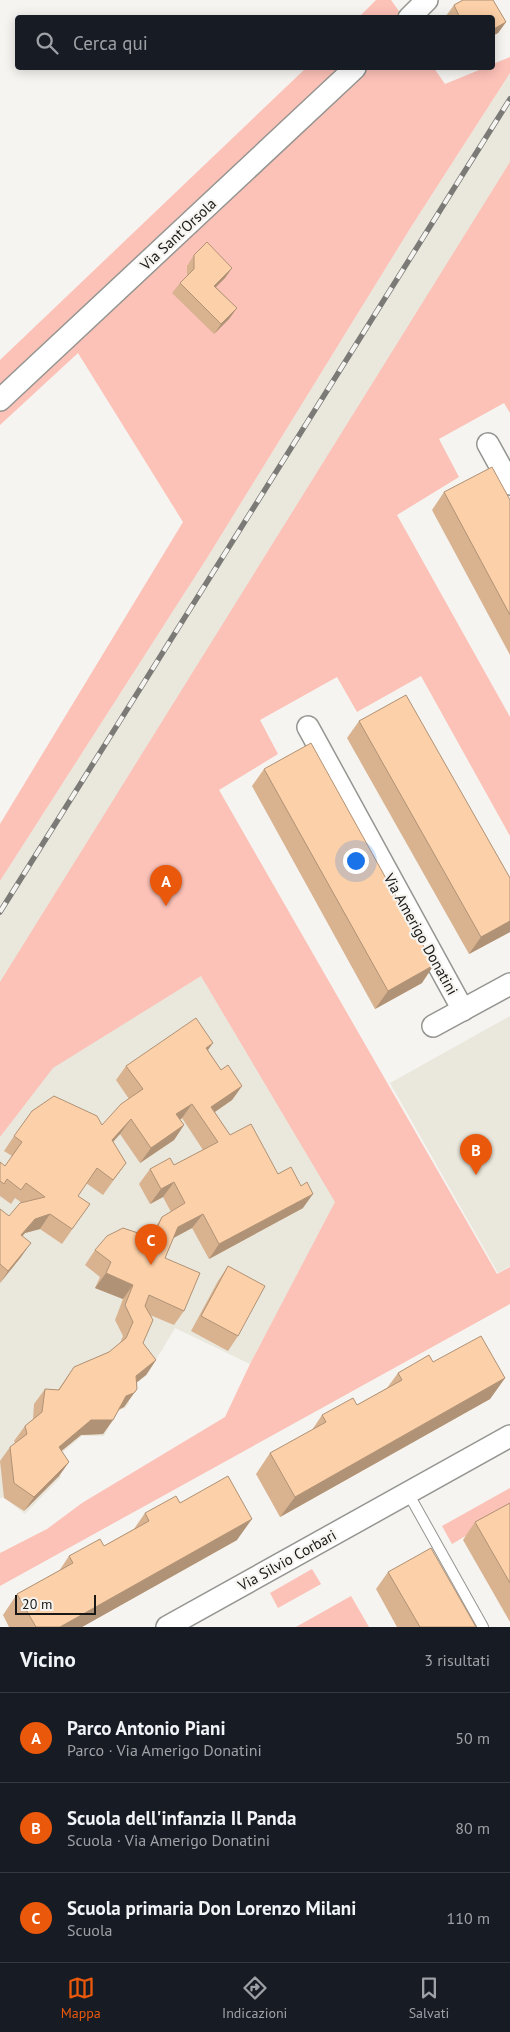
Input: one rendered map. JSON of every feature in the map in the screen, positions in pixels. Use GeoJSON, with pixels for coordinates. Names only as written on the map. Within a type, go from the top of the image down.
{"type":"FeatureCollection","features":[{"type":"Feature","properties":{"kind":"street"},"geometry":{"type":"LineString","coordinates":[[412,15],[427,0]]}},
{"type":"Feature","properties":{"kind":"street","name":"Via Sant'Orsola"},"geometry":{"type":"LineString","coordinates":[[0,400],[353,70]]}},
{"type":"Feature","properties":{"kind":"street"},"geometry":{"type":"LineString","coordinates":[[488,444],[510,484]]}},
{"type":"Feature","properties":{"kind":"street","name":"Via Amerigo Donatini"},"geometry":{"type":"LineString","coordinates":[[308,727],[463,1010]]}},
{"type":"Feature","properties":{"kind":"street","name":"Via Amerigo Donatini"},"geometry":{"type":"LineString","coordinates":[[434,1026],[510,984]]}},
{"type":"Feature","properties":{"kind":"street","name":"Via Silvio Corbari"},"geometry":{"type":"LineString","coordinates":[[167,1627],[510,1436]]}},
{"type":"Feature","properties":{"kind":"lane"},"geometry":{"type":"LineString","coordinates":[[408,1493],[483,1627]]}},
{"type":"Feature","properties":{"kind":"shaded area"},"geometry":{"type":"Polygon","coordinates":[[[376,0],[391,0],[402,15],[361,15],[376,0]]]}},
{"type":"Feature","properties":{"kind":"shaded area"},"geometry":{"type":"Polygon","coordinates":[[[510,57],[510,73],[411,227],[207,558],[0,881],[0,824],[183,522],[78,353],[0,425],[0,360],[304,70],[435,70],[445,84],[479,70],[495,70],[495,63],[510,57]]]}},
{"type":"Feature","properties":{"kind":"shaded area"},"geometry":{"type":"Polygon","coordinates":[[[510,73],[510,170],[0,983],[0,881],[207,558],[411,227],[510,73]]]}},
{"type":"Feature","properties":{"kind":"shaded area"},"geometry":{"type":"Polygon","coordinates":[[[510,162],[510,413],[504,403],[439,439],[459,477],[397,515],[510,717],[510,836],[421,676],[357,712],[337,677],[260,720],[278,754],[219,790],[497,1274],[510,1267],[510,1304],[0,1586],[0,1553],[47,1529],[82,1503],[225,1417],[250,1364],[335,1202],[201,976],[53,1068],[0,1137],[0,982],[510,162]]]}},
{"type":"Feature","properties":{"kind":"shaded area"},"geometry":{"type":"Polygon","coordinates":[[[201,975],[336,1202],[250,1364],[175,1328],[147,1375],[128,1390],[129,1403],[125,1408],[117,1411],[104,1436],[82,1436],[51,1462],[61,1477],[25,1514],[3,1497],[0,1498],[0,1137],[52,1068],[201,975]]]}},
{"type":"Feature","properties":{"kind":"shaded area"},"geometry":{"type":"Polygon","coordinates":[[[510,1016],[510,1266],[498,1273],[390,1083],[510,1016]]]}},
{"type":"Feature","properties":{"kind":"shaded area"},"geometry":{"type":"Polygon","coordinates":[[[510,1488],[510,1510],[452,1544],[442,1526],[510,1488]]]}},
{"type":"Feature","properties":{"kind":"shaded area"},"geometry":{"type":"Polygon","coordinates":[[[312,1569],[321,1584],[278,1608],[270,1593],[312,1569]]]}},
{"type":"Feature","properties":{"kind":"shaded area"},"geometry":{"type":"Polygon","coordinates":[[[351,1596],[369,1627],[296,1627],[351,1596]]]}},
{"type":"Feature","properties":{"kind":"building"},"geometry":{"type":"Polygon","coordinates":[[[463,0],[493,0],[506,22],[495,28],[495,15],[459,15],[454,5],[463,0]]]}},
{"type":"Feature","properties":{"kind":"building"},"geometry":{"type":"Polygon","coordinates":[[[207,242],[232,268],[214,286],[237,308],[221,324],[180,283],[194,269],[194,255],[207,242]]]}},
{"type":"Feature","properties":{"kind":"building"},"geometry":{"type":"Polygon","coordinates":[[[492,467],[510,500],[510,615],[444,492],[492,467]]]}},
{"type":"Feature","properties":{"kind":"building"},"geometry":{"type":"Polygon","coordinates":[[[406,695],[510,878],[510,921],[481,937],[359,721],[406,695]]]}},
{"type":"Feature","properties":{"kind":"building"},"geometry":{"type":"Polygon","coordinates":[[[311,743],[434,965],[388,991],[264,769],[311,743]]]}},
{"type":"Feature","properties":{"kind":"building"},"geometry":{"type":"Polygon","coordinates":[[[196,1018],[213,1043],[206,1048],[221,1070],[228,1065],[242,1086],[211,1107],[230,1135],[251,1124],[278,1174],[291,1167],[301,1186],[307,1182],[313,1194],[219,1244],[203,1214],[178,1227],[165,1258],[200,1273],[184,1311],[149,1295],[145,1306],[153,1320],[143,1343],[156,1360],[136,1376],[137,1389],[134,1393],[126,1396],[113,1420],[91,1420],[59,1447],[69,1462],[34,1497],[14,1483],[10,1447],[27,1434],[25,1426],[42,1412],[45,1389],[59,1390],[74,1367],[109,1352],[126,1338],[133,1322],[125,1305],[133,1285],[106,1273],[111,1262],[95,1250],[107,1236],[123,1228],[141,1234],[148,1247],[162,1217],[185,1203],[174,1182],[161,1189],[150,1169],[170,1158],[174,1165],[218,1142],[192,1104],[176,1114],[184,1125],[151,1148],[131,1119],[112,1140],[126,1163],[113,1180],[97,1168],[78,1196],[90,1204],[72,1229],[50,1214],[35,1219],[21,1235],[31,1243],[8,1271],[0,1264],[0,1209],[9,1216],[20,1203],[45,1197],[26,1183],[21,1190],[7,1179],[4,1184],[0,1181],[0,1162],[5,1166],[22,1142],[14,1136],[32,1111],[54,1096],[97,1116],[102,1125],[121,1104],[143,1089],[126,1066],[196,1018]]]}},
{"type":"Feature","properties":{"kind":"building"},"geometry":{"type":"Polygon","coordinates":[[[228,1266],[265,1286],[238,1336],[201,1316],[228,1266]]]}},
{"type":"Feature","properties":{"kind":"building"},"geometry":{"type":"Polygon","coordinates":[[[481,1336],[505,1378],[295,1497],[270,1453],[326,1422],[322,1415],[353,1398],[357,1405],[402,1380],[398,1373],[429,1355],[433,1362],[481,1336]]]}},
{"type":"Feature","properties":{"kind":"building"},"geometry":{"type":"Polygon","coordinates":[[[228,1476],[252,1519],[60,1627],[36,1627],[17,1594],[73,1563],[69,1556],[100,1539],[104,1546],[149,1521],[145,1513],[176,1496],[180,1503],[228,1476]]]}},
{"type":"Feature","properties":{"kind":"building"},"geometry":{"type":"Polygon","coordinates":[[[510,1503],[510,1583],[475,1522],[510,1503]]]}},
{"type":"Feature","properties":{"kind":"building"},"geometry":{"type":"Polygon","coordinates":[[[431,1548],[476,1627],[420,1627],[388,1572],[431,1548]]]}},
{"type":"Feature","properties":{"kind":"railway"},"geometry":{"type":"LineString","coordinates":[[0,912],[510,99]]}},
{"type":"Feature","properties":{"kind":"place","name":"Parco Antonio Piani"},"geometry":{"type":"Point","coordinates":[166,906]}},
{"type":"Feature","properties":{"kind":"place","name":"Scuola dell'infanzia Il Panda"},"geometry":{"type":"Point","coordinates":[476,1175]}},
{"type":"Feature","properties":{"kind":"place","name":"Scuola primaria Don Lorenzo Milani"},"geometry":{"type":"Point","coordinates":[151,1265]}}]}
